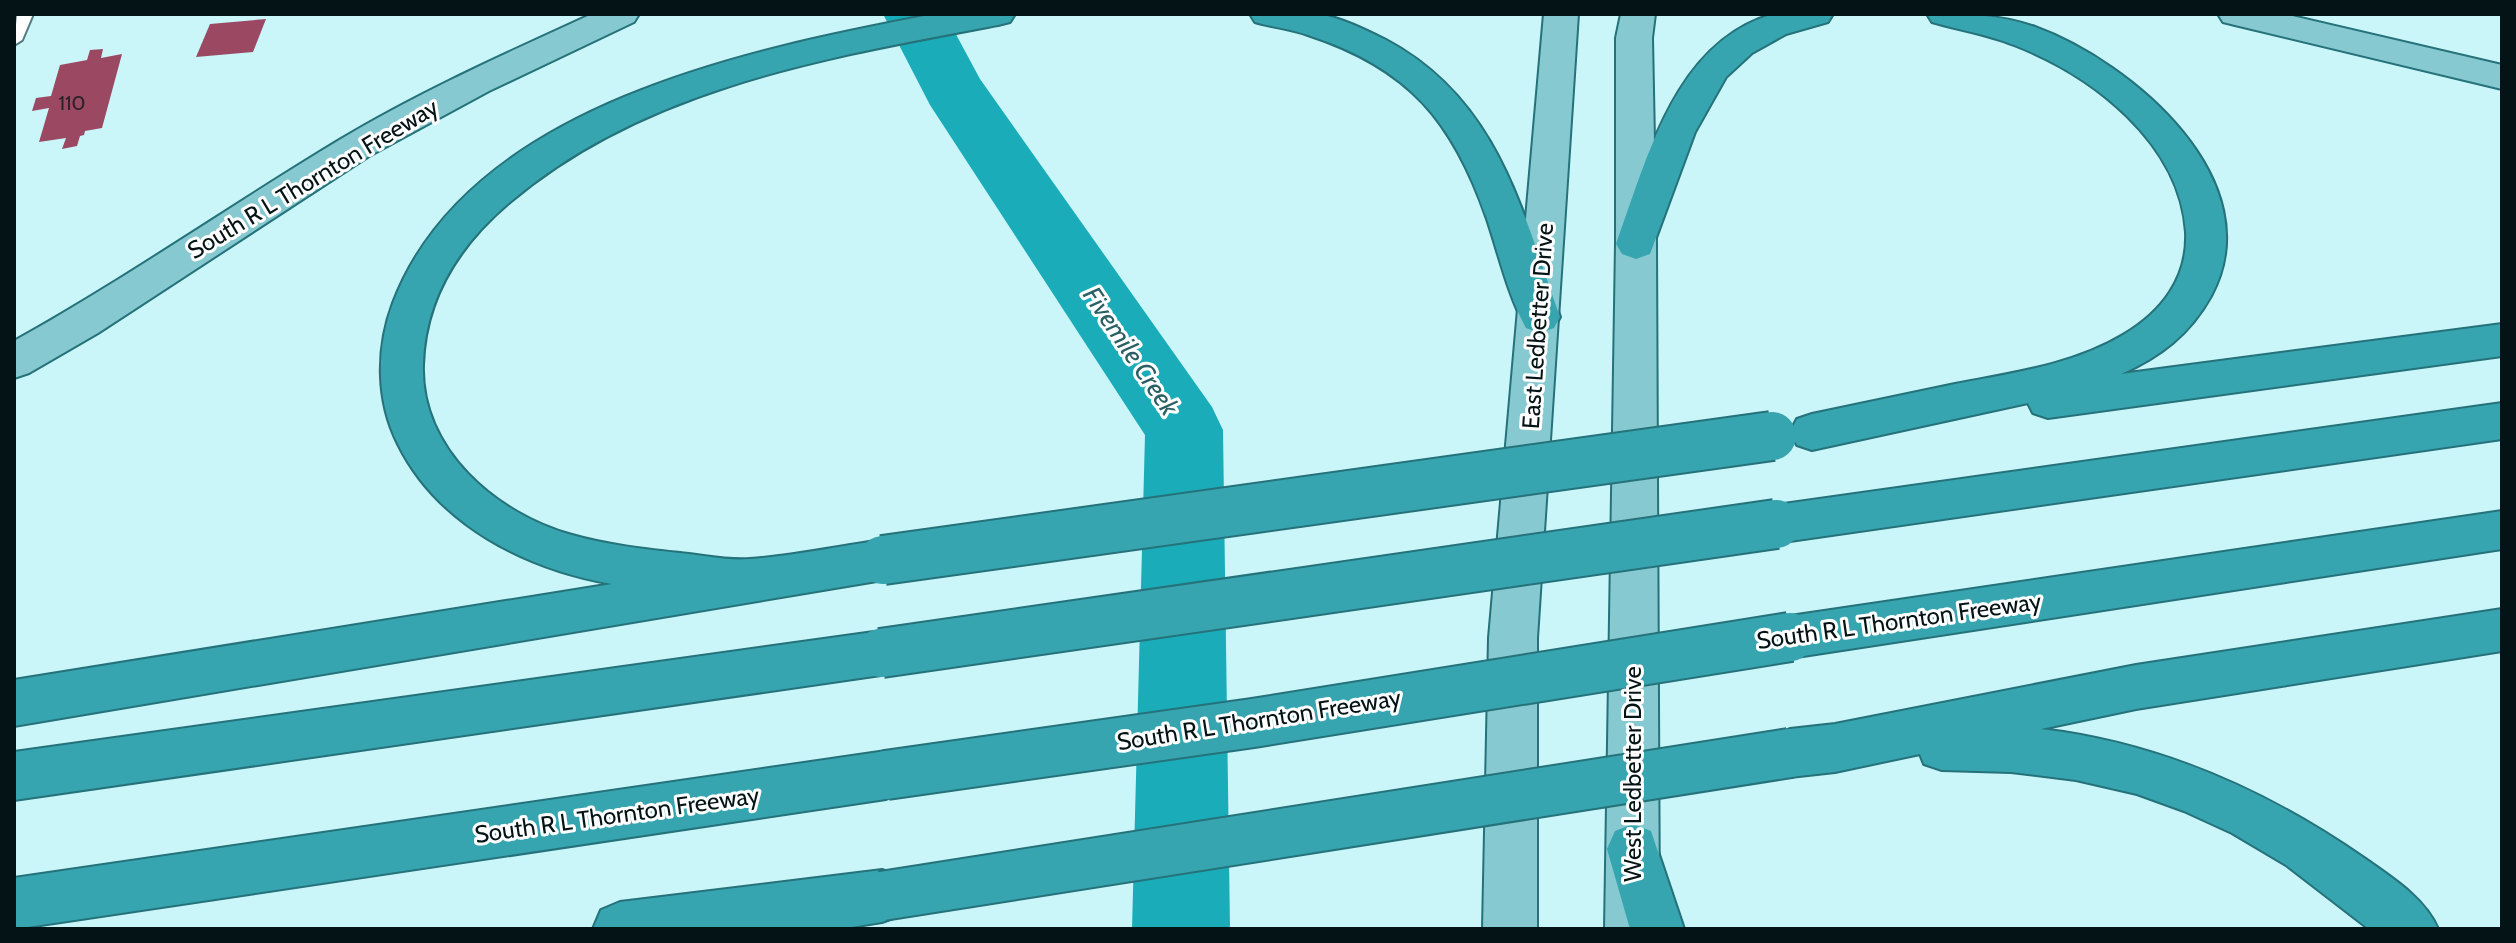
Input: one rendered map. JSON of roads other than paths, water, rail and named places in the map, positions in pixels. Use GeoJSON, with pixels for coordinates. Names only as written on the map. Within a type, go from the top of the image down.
{"type":"FeatureCollection","features":[{"type":"Feature","properties":{"kind":"highway"},"geometry":{"type":"LineString","coordinates":[[747,580],[582,559],[519,534],[471,503],[433,465],[411,424],[399,379],[405,327],[421,282],[452,234],[489,196],[578,136],[625,112],[700,83],[909,30],[998,14]]}},
{"type":"Feature","properties":{"kind":"highway"},"geometry":{"type":"LineString","coordinates":[[1267,14],[1328,28],[1375,49],[1417,76],[1449,107],[1474,144],[1540,317]]}},
{"type":"Feature","properties":{"kind":"highway"},"geometry":{"type":"LineString","coordinates":[[1636,244],[1686,112],[1701,82],[1722,56],[1752,35],[1793,18],[1816,14]]}},
{"type":"Feature","properties":{"kind":"highway"},"geometry":{"type":"LineString","coordinates":[[1792,434],[2027,386],[2104,362],[2139,346],[2161,330],[2189,302],[2204,269],[2207,224],[2196,185],[2174,146],[2140,109],[2097,74],[2048,46],[1993,25],[1944,14]]}},
{"type":"Feature","properties":{"kind":"highway"},"geometry":{"type":"LineString","coordinates":[[14,703],[883,560],[1792,434],[2502,340]]}},
{"type":"Feature","properties":{"kind":"highway"},"geometry":{"type":"LineString","coordinates":[[14,776],[2502,421]]}},
{"type":"Feature","properties":{"kind":"highway","name":"South R L Thornton Freeway"},"geometry":{"type":"LineString","coordinates":[[14,904],[1253,723],[1790,637],[2502,530]]}},
{"type":"Feature","properties":{"kind":"highway"},"geometry":{"type":"LineString","coordinates":[[620,929],[685,919],[799,910],[1813,750],[2136,687],[2502,630]]}},
{"type":"Feature","properties":{"kind":"highway"},"geometry":{"type":"LineString","coordinates":[[1813,750],[2005,746],[2104,761],[2170,780],[2226,802],[2292,837],[2356,881],[2411,929]]}},
{"type":"Feature","properties":{"kind":"highway"},"geometry":{"type":"LineString","coordinates":[[1633,849],[1657,929]]}},
{"type":"Feature","properties":{"kind":"highway"},"geometry":{"type":"LineString","coordinates":[[744,929],[799,910]]}},
{"type":"Feature","properties":{"kind":"main road","name":"South R L Thornton Freeway"},"geometry":{"type":"LineString","coordinates":[[14,361],[84,322],[356,147],[476,82],[622,14]]}},
{"type":"Feature","properties":{"kind":"main road","name":"East Ledbetter Drive"},"geometry":{"type":"LineString","coordinates":[[1510,929],[1513,638],[1561,14]]}},
{"type":"Feature","properties":{"kind":"main road"},"geometry":{"type":"LineString","coordinates":[[1636,244],[1634,38],[1638,14]]}},
{"type":"Feature","properties":{"kind":"main road"},"geometry":{"type":"LineString","coordinates":[[2235,14],[2502,77]]}},
{"type":"Feature","properties":{"kind":"main road","name":"West Ledbetter Drive"},"geometry":{"type":"LineString","coordinates":[[1632,929],[1636,244]]}},
{"type":"Feature","properties":{"kind":"lane"},"geometry":{"type":"LineString","coordinates":[[14,40],[25,14]]}},
{"type":"Feature","properties":{"kind":"waterway","name":"Fivemile Creek"},"geometry":{"type":"LineString","coordinates":[[914,14],[953,89],[1184,430],[1181,929]]}}]}
